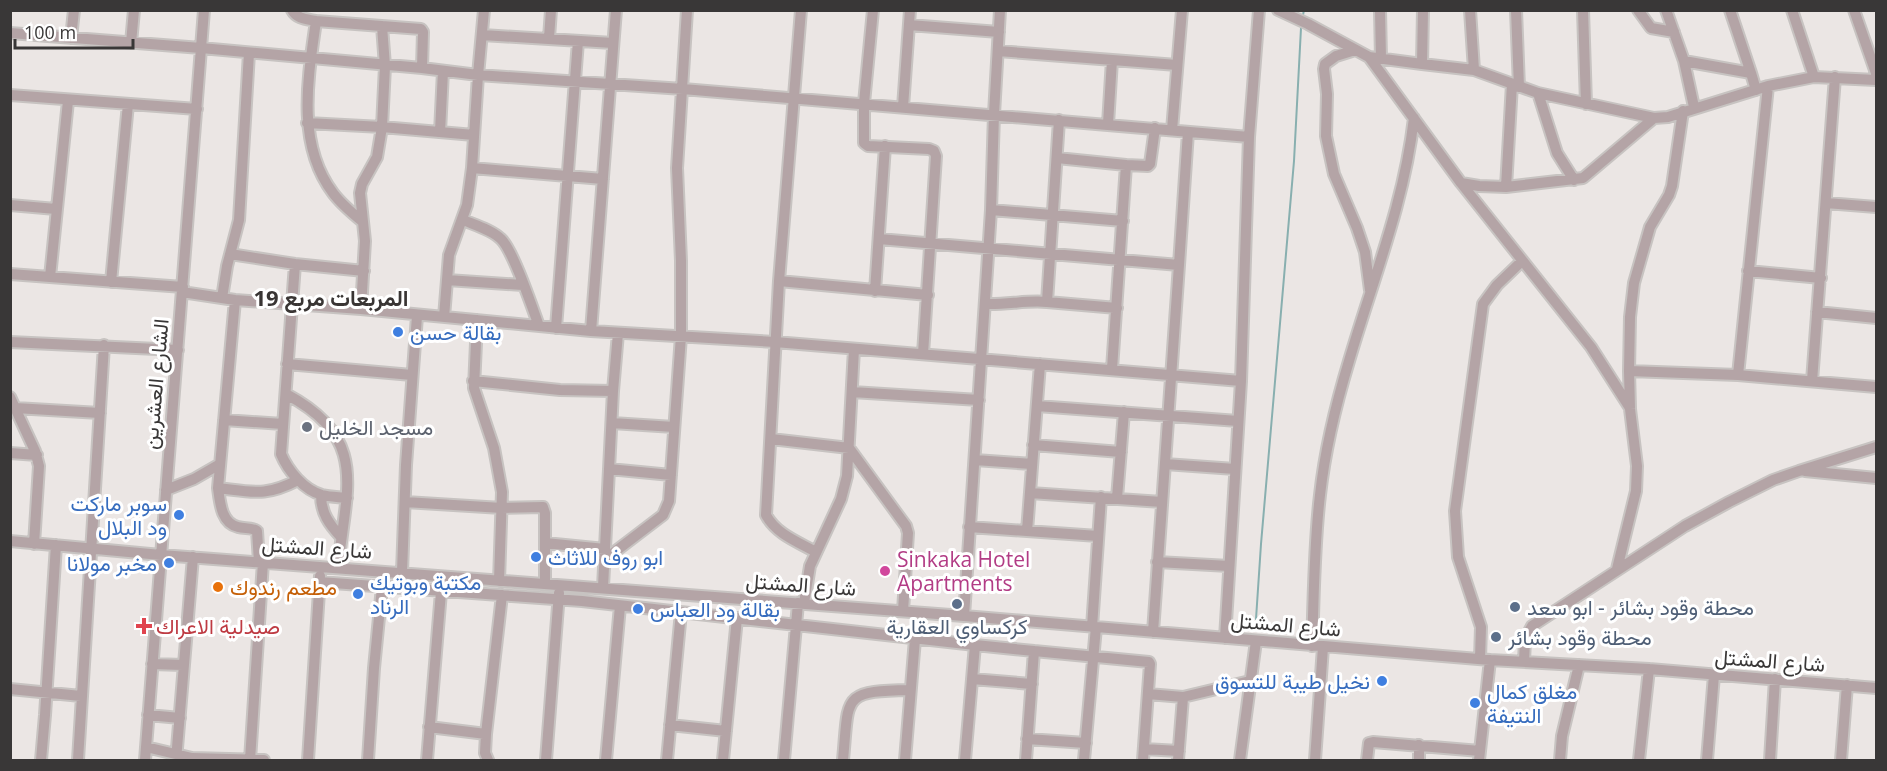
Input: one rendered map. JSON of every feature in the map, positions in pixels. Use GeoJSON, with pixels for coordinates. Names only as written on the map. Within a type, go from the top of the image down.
{"type":"FeatureCollection","features":[{"type":"Feature","properties":{"kind":"street"},"geometry":{"type":"LineString","coordinates":[[71,38],[74,10]]}},
{"type":"Feature","properties":{"kind":"street"},"geometry":{"type":"LineString","coordinates":[[131,43],[134,10]]}},
{"type":"Feature","properties":{"kind":"street","name":"الشارع العشرين"},"geometry":{"type":"LineString","coordinates":[[145,760],[204,10]]}},
{"type":"Feature","properties":{"kind":"street"},"geometry":{"type":"LineString","coordinates":[[292,10],[299,17],[316,21],[422,30],[422,68]]}},
{"type":"Feature","properties":{"kind":"street"},"geometry":{"type":"LineString","coordinates":[[444,317],[452,245],[463,220],[472,168],[484,10]]}},
{"type":"Feature","properties":{"kind":"street"},"geometry":{"type":"LineString","coordinates":[[549,38],[551,10]]}},
{"type":"Feature","properties":{"kind":"street"},"geometry":{"type":"LineString","coordinates":[[591,331],[616,10]]}},
{"type":"Feature","properties":{"kind":"street"},"geometry":{"type":"LineString","coordinates":[[604,561],[663,515],[669,501],[681,336],[677,168],[687,10]]}},
{"type":"Feature","properties":{"kind":"street"},"geometry":{"type":"LineString","coordinates":[[801,10],[779,282],[766,515],[771,524],[780,532],[816,552]]}},
{"type":"Feature","properties":{"kind":"street"},"geometry":{"type":"LineString","coordinates":[[873,10],[864,103],[864,143],[868,146],[929,149],[934,151],[936,156],[923,354]]}},
{"type":"Feature","properties":{"kind":"street"},"geometry":{"type":"LineString","coordinates":[[903,107],[910,10]]}},
{"type":"Feature","properties":{"kind":"street"},"geometry":{"type":"LineString","coordinates":[[964,616],[992,210],[994,114],[1000,10]]}},
{"type":"Feature","properties":{"kind":"street"},"geometry":{"type":"LineString","coordinates":[[1172,130],[1182,10]]}},
{"type":"Feature","properties":{"kind":"street"},"geometry":{"type":"LineString","coordinates":[[1225,638],[1241,381],[1249,137],[1258,10]]}},
{"type":"Feature","properties":{"kind":"street"},"geometry":{"type":"LineString","coordinates":[[1278,10],[1369,57],[1474,70],[1538,93],[1654,118],[1668,117],[1694,107],[1768,86],[1814,77],[1876,80]]}},
{"type":"Feature","properties":{"kind":"street"},"geometry":{"type":"LineString","coordinates":[[1380,10],[1381,59]]}},
{"type":"Feature","properties":{"kind":"street"},"geometry":{"type":"LineString","coordinates":[[1422,64],[1423,10]]}},
{"type":"Feature","properties":{"kind":"street"},"geometry":{"type":"LineString","coordinates":[[1470,10],[1474,70]]}},
{"type":"Feature","properties":{"kind":"street"},"geometry":{"type":"LineString","coordinates":[[1506,187],[1515,85],[1516,10]]}},
{"type":"Feature","properties":{"kind":"street"},"geometry":{"type":"LineString","coordinates":[[1583,10],[1586,104]]}},
{"type":"Feature","properties":{"kind":"street"},"geometry":{"type":"LineString","coordinates":[[1638,10],[1651,28],[1674,32]]}},
{"type":"Feature","properties":{"kind":"street"},"geometry":{"type":"LineString","coordinates":[[1666,10],[1684,61],[1694,107]]}},
{"type":"Feature","properties":{"kind":"street"},"geometry":{"type":"LineString","coordinates":[[1730,10],[1756,90]]}},
{"type":"Feature","properties":{"kind":"street"},"geometry":{"type":"LineString","coordinates":[[1792,10],[1814,77]]}},
{"type":"Feature","properties":{"kind":"street"},"geometry":{"type":"LineString","coordinates":[[1854,10],[1876,73]]}},
{"type":"Feature","properties":{"kind":"street"},"geometry":{"type":"LineString","coordinates":[[316,21],[310,60],[307,123],[309,140],[325,180],[340,202],[363,222]]}},
{"type":"Feature","properties":{"kind":"street"},"geometry":{"type":"LineString","coordinates":[[909,25],[999,32]]}},
{"type":"Feature","properties":{"kind":"street"},"geometry":{"type":"LineString","coordinates":[[361,309],[365,241],[360,193],[362,184],[376,157],[382,127],[385,66],[382,26]]}},
{"type":"Feature","properties":{"kind":"street"},"geometry":{"type":"LineString","coordinates":[[10,33],[201,48],[478,75],[864,103],[1249,137]]}},
{"type":"Feature","properties":{"kind":"street"},"geometry":{"type":"LineString","coordinates":[[482,35],[613,43]]}},
{"type":"Feature","properties":{"kind":"street"},"geometry":{"type":"LineString","coordinates":[[556,328],[578,40]]}},
{"type":"Feature","properties":{"kind":"street"},"geometry":{"type":"LineString","coordinates":[[1354,50],[1336,56],[1325,64],[1326,135],[1334,174],[1365,252],[1370,297]]}},
{"type":"Feature","properties":{"kind":"street"},"geometry":{"type":"LineString","coordinates":[[998,51],[1177,65]]}},
{"type":"Feature","properties":{"kind":"street"},"geometry":{"type":"LineString","coordinates":[[222,298],[239,220],[249,53]]}},
{"type":"Feature","properties":{"kind":"street"},"geometry":{"type":"LineString","coordinates":[[1369,57],[1461,183],[1591,346],[1630,409]]}},
{"type":"Feature","properties":{"kind":"street"},"geometry":{"type":"LineString","coordinates":[[1108,124],[1112,60]]}},
{"type":"Feature","properties":{"kind":"street"},"geometry":{"type":"LineString","coordinates":[[1684,61],[1751,73]]}},
{"type":"Feature","properties":{"kind":"street"},"geometry":{"type":"LineString","coordinates":[[440,132],[443,71]]}},
{"type":"Feature","properties":{"kind":"street"},"geometry":{"type":"LineString","coordinates":[[1812,381],[1835,77]]}},
{"type":"Feature","properties":{"kind":"street"},"geometry":{"type":"LineString","coordinates":[[1738,375],[1768,86]]}},
{"type":"Feature","properties":{"kind":"street"},"geometry":{"type":"LineString","coordinates":[[1538,93],[1557,153],[1574,180]]}},
{"type":"Feature","properties":{"kind":"street"},"geometry":{"type":"LineString","coordinates":[[10,96],[197,109]]}},
{"type":"Feature","properties":{"kind":"street"},"geometry":{"type":"LineString","coordinates":[[50,277],[68,100]]}},
{"type":"Feature","properties":{"kind":"street"},"geometry":{"type":"LineString","coordinates":[[111,282],[128,104]]}},
{"type":"Feature","properties":{"kind":"street"},"geometry":{"type":"LineString","coordinates":[[1617,569],[1636,492],[1637,466],[1630,409],[1629,371],[1630,317],[1634,283],[1650,226],[1672,186],[1683,111]]}},
{"type":"Feature","properties":{"kind":"street"},"geometry":{"type":"LineString","coordinates":[[1316,760],[1318,646],[1316,535],[1320,492],[1332,428],[1349,361],[1404,183],[1414,118]]}},
{"type":"Feature","properties":{"kind":"street"},"geometry":{"type":"LineString","coordinates":[[1461,183],[1506,187],[1574,180],[1590,173],[1654,118]]}},
{"type":"Feature","properties":{"kind":"street"},"geometry":{"type":"LineString","coordinates":[[1047,302],[1052,254],[1059,120]]}},
{"type":"Feature","properties":{"kind":"street"},"geometry":{"type":"LineString","coordinates":[[307,123],[474,135]]}},
{"type":"Feature","properties":{"kind":"street"},"geometry":{"type":"LineString","coordinates":[[1057,158],[1126,165],[1150,164],[1155,128]]}},
{"type":"Feature","properties":{"kind":"street"},"geometry":{"type":"LineString","coordinates":[[1153,632],[1188,132]]}},
{"type":"Feature","properties":{"kind":"street"},"geometry":{"type":"LineString","coordinates":[[875,291],[885,147]]}},
{"type":"Feature","properties":{"kind":"street"},"geometry":{"type":"LineString","coordinates":[[1112,369],[1126,165]]}},
{"type":"Feature","properties":{"kind":"street"},"geometry":{"type":"LineString","coordinates":[[472,168],[603,179]]}},
{"type":"Feature","properties":{"kind":"street"},"geometry":{"type":"LineString","coordinates":[[1826,203],[1876,207]]}},
{"type":"Feature","properties":{"kind":"street"},"geometry":{"type":"LineString","coordinates":[[10,205],[56,209]]}},
{"type":"Feature","properties":{"kind":"street"},"geometry":{"type":"LineString","coordinates":[[992,210],[1123,221]]}},
{"type":"Feature","properties":{"kind":"street"},"geometry":{"type":"LineString","coordinates":[[463,220],[503,240],[539,326]]}},
{"type":"Feature","properties":{"kind":"street"},"geometry":{"type":"LineString","coordinates":[[879,239],[1179,265]]}},
{"type":"Feature","properties":{"kind":"street"},"geometry":{"type":"LineString","coordinates":[[230,254],[364,271]]}},
{"type":"Feature","properties":{"kind":"street"},"geometry":{"type":"LineString","coordinates":[[1367,760],[1369,743],[1419,745],[1479,756],[1485,660],[1481,627],[1458,557],[1455,511],[1483,304],[1497,285],[1522,261]]}},
{"type":"Feature","properties":{"kind":"street"},"geometry":{"type":"LineString","coordinates":[[295,264],[281,454],[298,480],[321,495],[347,498]]}},
{"type":"Feature","properties":{"kind":"street"},"geometry":{"type":"LineString","coordinates":[[1748,271],[1821,278]]}},
{"type":"Feature","properties":{"kind":"street"},"geometry":{"type":"LineString","coordinates":[[10,274],[183,290],[235,300],[361,309],[417,316],[591,331],[982,358],[1241,381]]}},
{"type":"Feature","properties":{"kind":"street"},"geometry":{"type":"LineString","coordinates":[[447,280],[523,285]]}},
{"type":"Feature","properties":{"kind":"street"},"geometry":{"type":"LineString","coordinates":[[779,282],[927,296]]}},
{"type":"Feature","properties":{"kind":"street"},"geometry":{"type":"LineString","coordinates":[[235,300],[218,488],[223,513],[227,520],[234,526],[253,528],[257,531],[261,562],[250,760]]}},
{"type":"Feature","properties":{"kind":"street"},"geometry":{"type":"LineString","coordinates":[[985,304],[1009,305],[1032,301],[1117,308]]}},
{"type":"Feature","properties":{"kind":"street"},"geometry":{"type":"LineString","coordinates":[[1818,312],[1876,318]]}},
{"type":"Feature","properties":{"kind":"street"},"geometry":{"type":"LineString","coordinates":[[402,572],[417,316]]}},
{"type":"Feature","properties":{"kind":"street"},"geometry":{"type":"LineString","coordinates":[[477,320],[473,381],[494,448],[502,492],[500,581]]}},
{"type":"Feature","properties":{"kind":"street"},"geometry":{"type":"LineString","coordinates":[[603,587],[618,333]]}},
{"type":"Feature","properties":{"kind":"street"},"geometry":{"type":"LineString","coordinates":[[10,342],[178,350]]}},
{"type":"Feature","properties":{"kind":"street"},"geometry":{"type":"LineString","coordinates":[[78,760],[104,345]]}},
{"type":"Feature","properties":{"kind":"street"},"geometry":{"type":"LineString","coordinates":[[784,760],[796,626],[801,603],[810,566],[841,499],[847,476],[854,349]]}},
{"type":"Feature","properties":{"kind":"street"},"geometry":{"type":"LineString","coordinates":[[287,364],[412,375]]}},
{"type":"Feature","properties":{"kind":"street"},"geometry":{"type":"LineString","coordinates":[[1027,531],[1040,364]]}},
{"type":"Feature","properties":{"kind":"street"},"geometry":{"type":"LineString","coordinates":[[1629,371],[1738,375],[1876,387]]}},
{"type":"Feature","properties":{"kind":"street"},"geometry":{"type":"LineString","coordinates":[[473,381],[560,390],[613,391]]}},
{"type":"Feature","properties":{"kind":"street"},"geometry":{"type":"LineString","coordinates":[[852,392],[979,400]]}},
{"type":"Feature","properties":{"kind":"street"},"geometry":{"type":"LineString","coordinates":[[286,394],[313,410],[338,439],[345,453],[348,468],[347,498],[338,568]]}},
{"type":"Feature","properties":{"kind":"street"},"geometry":{"type":"LineString","coordinates":[[10,397],[37,455],[39,466],[34,544]]}},
{"type":"Feature","properties":{"kind":"street"},"geometry":{"type":"LineString","coordinates":[[1037,406],[1238,421]]}},
{"type":"Feature","properties":{"kind":"street"},"geometry":{"type":"LineString","coordinates":[[15,408],[100,413]]}},
{"type":"Feature","properties":{"kind":"street"},"geometry":{"type":"LineString","coordinates":[[1117,498],[1124,412]]}},
{"type":"Feature","properties":{"kind":"street"},"geometry":{"type":"LineString","coordinates":[[224,420],[283,424]]}},
{"type":"Feature","properties":{"kind":"street"},"geometry":{"type":"LineString","coordinates":[[612,423],[674,427]]}},
{"type":"Feature","properties":{"kind":"street"},"geometry":{"type":"LineString","coordinates":[[771,440],[849,448],[906,525],[908,533],[903,611]]}},
{"type":"Feature","properties":{"kind":"street"},"geometry":{"type":"LineString","coordinates":[[1033,444],[1120,452]]}},
{"type":"Feature","properties":{"kind":"street"},"geometry":{"type":"LineString","coordinates":[[1524,662],[1525,639],[1532,626],[1685,526],[1773,480],[1876,447]]}},
{"type":"Feature","properties":{"kind":"street"},"geometry":{"type":"LineString","coordinates":[[10,453],[37,455]]}},
{"type":"Feature","properties":{"kind":"street"},"geometry":{"type":"LineString","coordinates":[[975,460],[1032,464]]}},
{"type":"Feature","properties":{"kind":"street"},"geometry":{"type":"LineString","coordinates":[[166,490],[195,479],[220,464]]}},
{"type":"Feature","properties":{"kind":"street"},"geometry":{"type":"LineString","coordinates":[[1165,464],[1235,469]]}},
{"type":"Feature","properties":{"kind":"street"},"geometry":{"type":"LineString","coordinates":[[609,469],[671,475]]}},
{"type":"Feature","properties":{"kind":"street"},"geometry":{"type":"LineString","coordinates":[[1799,471],[1876,478]]}},
{"type":"Feature","properties":{"kind":"street"},"geometry":{"type":"LineString","coordinates":[[218,488],[270,492],[298,480]]}},
{"type":"Feature","properties":{"kind":"street"},"geometry":{"type":"LineString","coordinates":[[1030,493],[1162,502]]}},
{"type":"Feature","properties":{"kind":"street"},"geometry":{"type":"LineString","coordinates":[[321,495],[321,504],[327,521],[341,537]]}},
{"type":"Feature","properties":{"kind":"street"},"geometry":{"type":"LineString","coordinates":[[1084,760],[1094,657],[1101,497]]}},
{"type":"Feature","properties":{"kind":"street"},"geometry":{"type":"LineString","coordinates":[[405,502],[502,508],[543,507],[545,513],[545,584]]}},
{"type":"Feature","properties":{"kind":"street"},"geometry":{"type":"LineString","coordinates":[[969,527],[1098,536]]}},
{"type":"Feature","properties":{"kind":"street","name":"شارع المشتل"},"geometry":{"type":"LineString","coordinates":[[10,541],[161,555],[903,611],[1485,660],[1649,669],[1876,688]]}},
{"type":"Feature","properties":{"kind":"street"},"geometry":{"type":"LineString","coordinates":[[545,543],[605,549]]}},
{"type":"Feature","properties":{"kind":"street"},"geometry":{"type":"LineString","coordinates":[[41,760],[56,545]]}},
{"type":"Feature","properties":{"kind":"street"},"geometry":{"type":"LineString","coordinates":[[177,757],[193,557]]}},
{"type":"Feature","properties":{"kind":"street"},"geometry":{"type":"LineString","coordinates":[[1157,562],[1229,566]]}},
{"type":"Feature","properties":{"kind":"street"},"geometry":{"type":"LineString","coordinates":[[308,760],[321,567]]}},
{"type":"Feature","properties":{"kind":"street"},"geometry":{"type":"LineString","coordinates":[[319,582],[559,600],[1149,662],[1143,755],[1179,756],[1183,697]]}},
{"type":"Feature","properties":{"kind":"street"},"geometry":{"type":"LineString","coordinates":[[546,760],[559,600],[558,585]]}},
{"type":"Feature","properties":{"kind":"street"},"geometry":{"type":"LineString","coordinates":[[368,760],[382,587]]}},
{"type":"Feature","properties":{"kind":"street"},"geometry":{"type":"LineString","coordinates":[[427,760],[441,592]]}},
{"type":"Feature","properties":{"kind":"street"},"geometry":{"type":"LineString","coordinates":[[488,760],[485,753],[486,734],[502,595]]}},
{"type":"Feature","properties":{"kind":"street"},"geometry":{"type":"LineString","coordinates":[[606,760],[620,606]]}},
{"type":"Feature","properties":{"kind":"street"},"geometry":{"type":"LineString","coordinates":[[667,760],[681,612]]}},
{"type":"Feature","properties":{"kind":"street"},"geometry":{"type":"LineString","coordinates":[[723,760],[737,618]]}},
{"type":"Feature","properties":{"kind":"street"},"geometry":{"type":"LineString","coordinates":[[905,760],[915,639]]}},
{"type":"Feature","properties":{"kind":"street"},"geometry":{"type":"LineString","coordinates":[[1240,760],[1256,641]]}},
{"type":"Feature","properties":{"kind":"street"},"geometry":{"type":"LineString","coordinates":[[965,760],[975,645]]}},
{"type":"Feature","properties":{"kind":"street"},"geometry":{"type":"LineString","coordinates":[[1026,760],[1034,651]]}},
{"type":"Feature","properties":{"kind":"street"},"geometry":{"type":"LineString","coordinates":[[152,664],[183,665]]}},
{"type":"Feature","properties":{"kind":"street"},"geometry":{"type":"LineString","coordinates":[[1560,760],[1562,736],[1579,665]]}},
{"type":"Feature","properties":{"kind":"street"},"geometry":{"type":"LineString","coordinates":[[1639,760],[1649,669]]}},
{"type":"Feature","properties":{"kind":"street"},"geometry":{"type":"LineString","coordinates":[[1707,760],[1713,675]]}},
{"type":"Feature","properties":{"kind":"street"},"geometry":{"type":"LineString","coordinates":[[972,679],[1032,684]]}},
{"type":"Feature","properties":{"kind":"street"},"geometry":{"type":"LineString","coordinates":[[1774,760],[1775,679]]}},
{"type":"Feature","properties":{"kind":"street"},"geometry":{"type":"LineString","coordinates":[[1148,694],[1183,697],[1250,681]]}},
{"type":"Feature","properties":{"kind":"street"},"geometry":{"type":"LineString","coordinates":[[1841,760],[1847,685]]}},
{"type":"Feature","properties":{"kind":"street"},"geometry":{"type":"LineString","coordinates":[[10,688],[81,696]]}},
{"type":"Feature","properties":{"kind":"street"},"geometry":{"type":"LineString","coordinates":[[843,760],[847,715],[856,696],[874,690],[910,690]]}},
{"type":"Feature","properties":{"kind":"street"},"geometry":{"type":"LineString","coordinates":[[148,715],[180,718]]}},
{"type":"Feature","properties":{"kind":"street"},"geometry":{"type":"LineString","coordinates":[[670,725],[726,730]]}},
{"type":"Feature","properties":{"kind":"street"},"geometry":{"type":"LineString","coordinates":[[429,727],[486,734]]}},
{"type":"Feature","properties":{"kind":"street"},"geometry":{"type":"LineString","coordinates":[[1027,738],[1086,743]]}},
{"type":"Feature","properties":{"kind":"street"},"geometry":{"type":"LineString","coordinates":[[1419,745],[1419,760]]}},
{"type":"Feature","properties":{"kind":"street"},"geometry":{"type":"LineString","coordinates":[[146,747],[177,757],[264,760]]}},
{"type":"Feature","properties":{"kind":"waterway"},"geometry":{"type":"LineString","coordinates":[[1303,15],[1304,10]]}},
{"type":"Feature","properties":{"kind":"waterway"},"geometry":{"type":"LineString","coordinates":[[1256,619],[1294,161],[1301,28]]}},
{"type":"Feature","properties":{"kind":"place","name":"بقالة حسن"},"geometry":{"type":"Point","coordinates":[398,332]}},
{"type":"Feature","properties":{"kind":"place","name":"مسجد الخليل"},"geometry":{"type":"Point","coordinates":[307,427]}},
{"type":"Feature","properties":{"kind":"place","name":"سوبر ماركت ود البلال"},"geometry":{"type":"Point","coordinates":[179,515]}},
{"type":"Feature","properties":{"kind":"place","name":"ابو روف للاثاث"},"geometry":{"type":"Point","coordinates":[536,557]}},
{"type":"Feature","properties":{"kind":"place","name":"مخبر مولانا"},"geometry":{"type":"Point","coordinates":[169,563]}},
{"type":"Feature","properties":{"kind":"place","name":"Sinkaka Hotel Apartments"},"geometry":{"type":"Point","coordinates":[885,571]}},
{"type":"Feature","properties":{"kind":"place","name":"مطعم رندوك"},"geometry":{"type":"Point","coordinates":[218,587]}},
{"type":"Feature","properties":{"kind":"place","name":"مكتبة وبوتيك الرناد"},"geometry":{"type":"Point","coordinates":[358,594]}},
{"type":"Feature","properties":{"kind":"place","name":"كركساوي العقارية"},"geometry":{"type":"Point","coordinates":[957,604]}},
{"type":"Feature","properties":{"kind":"place","name":"محطة وقود بشائر - ابو سعد"},"geometry":{"type":"Point","coordinates":[1515,607]}},
{"type":"Feature","properties":{"kind":"place","name":"بقالة ود العباس"},"geometry":{"type":"Point","coordinates":[638,609]}},
{"type":"Feature","properties":{"kind":"place","name":"صيدلية الاعراك"},"geometry":{"type":"Point","coordinates":[144,626]}},
{"type":"Feature","properties":{"kind":"place","name":"محطة وقود بشائر"},"geometry":{"type":"Point","coordinates":[1496,637]}},
{"type":"Feature","properties":{"kind":"place","name":"نخيل طيبة للتسوق"},"geometry":{"type":"Point","coordinates":[1382,681]}},
{"type":"Feature","properties":{"kind":"place","name":"مغلق كمال النتيفة"},"geometry":{"type":"Point","coordinates":[1475,703]}},
{"type":"Feature","properties":{"kind":"district","name":"المربعات مربع 19"},"geometry":{"type":"Point","coordinates":[331,297]}}]}
